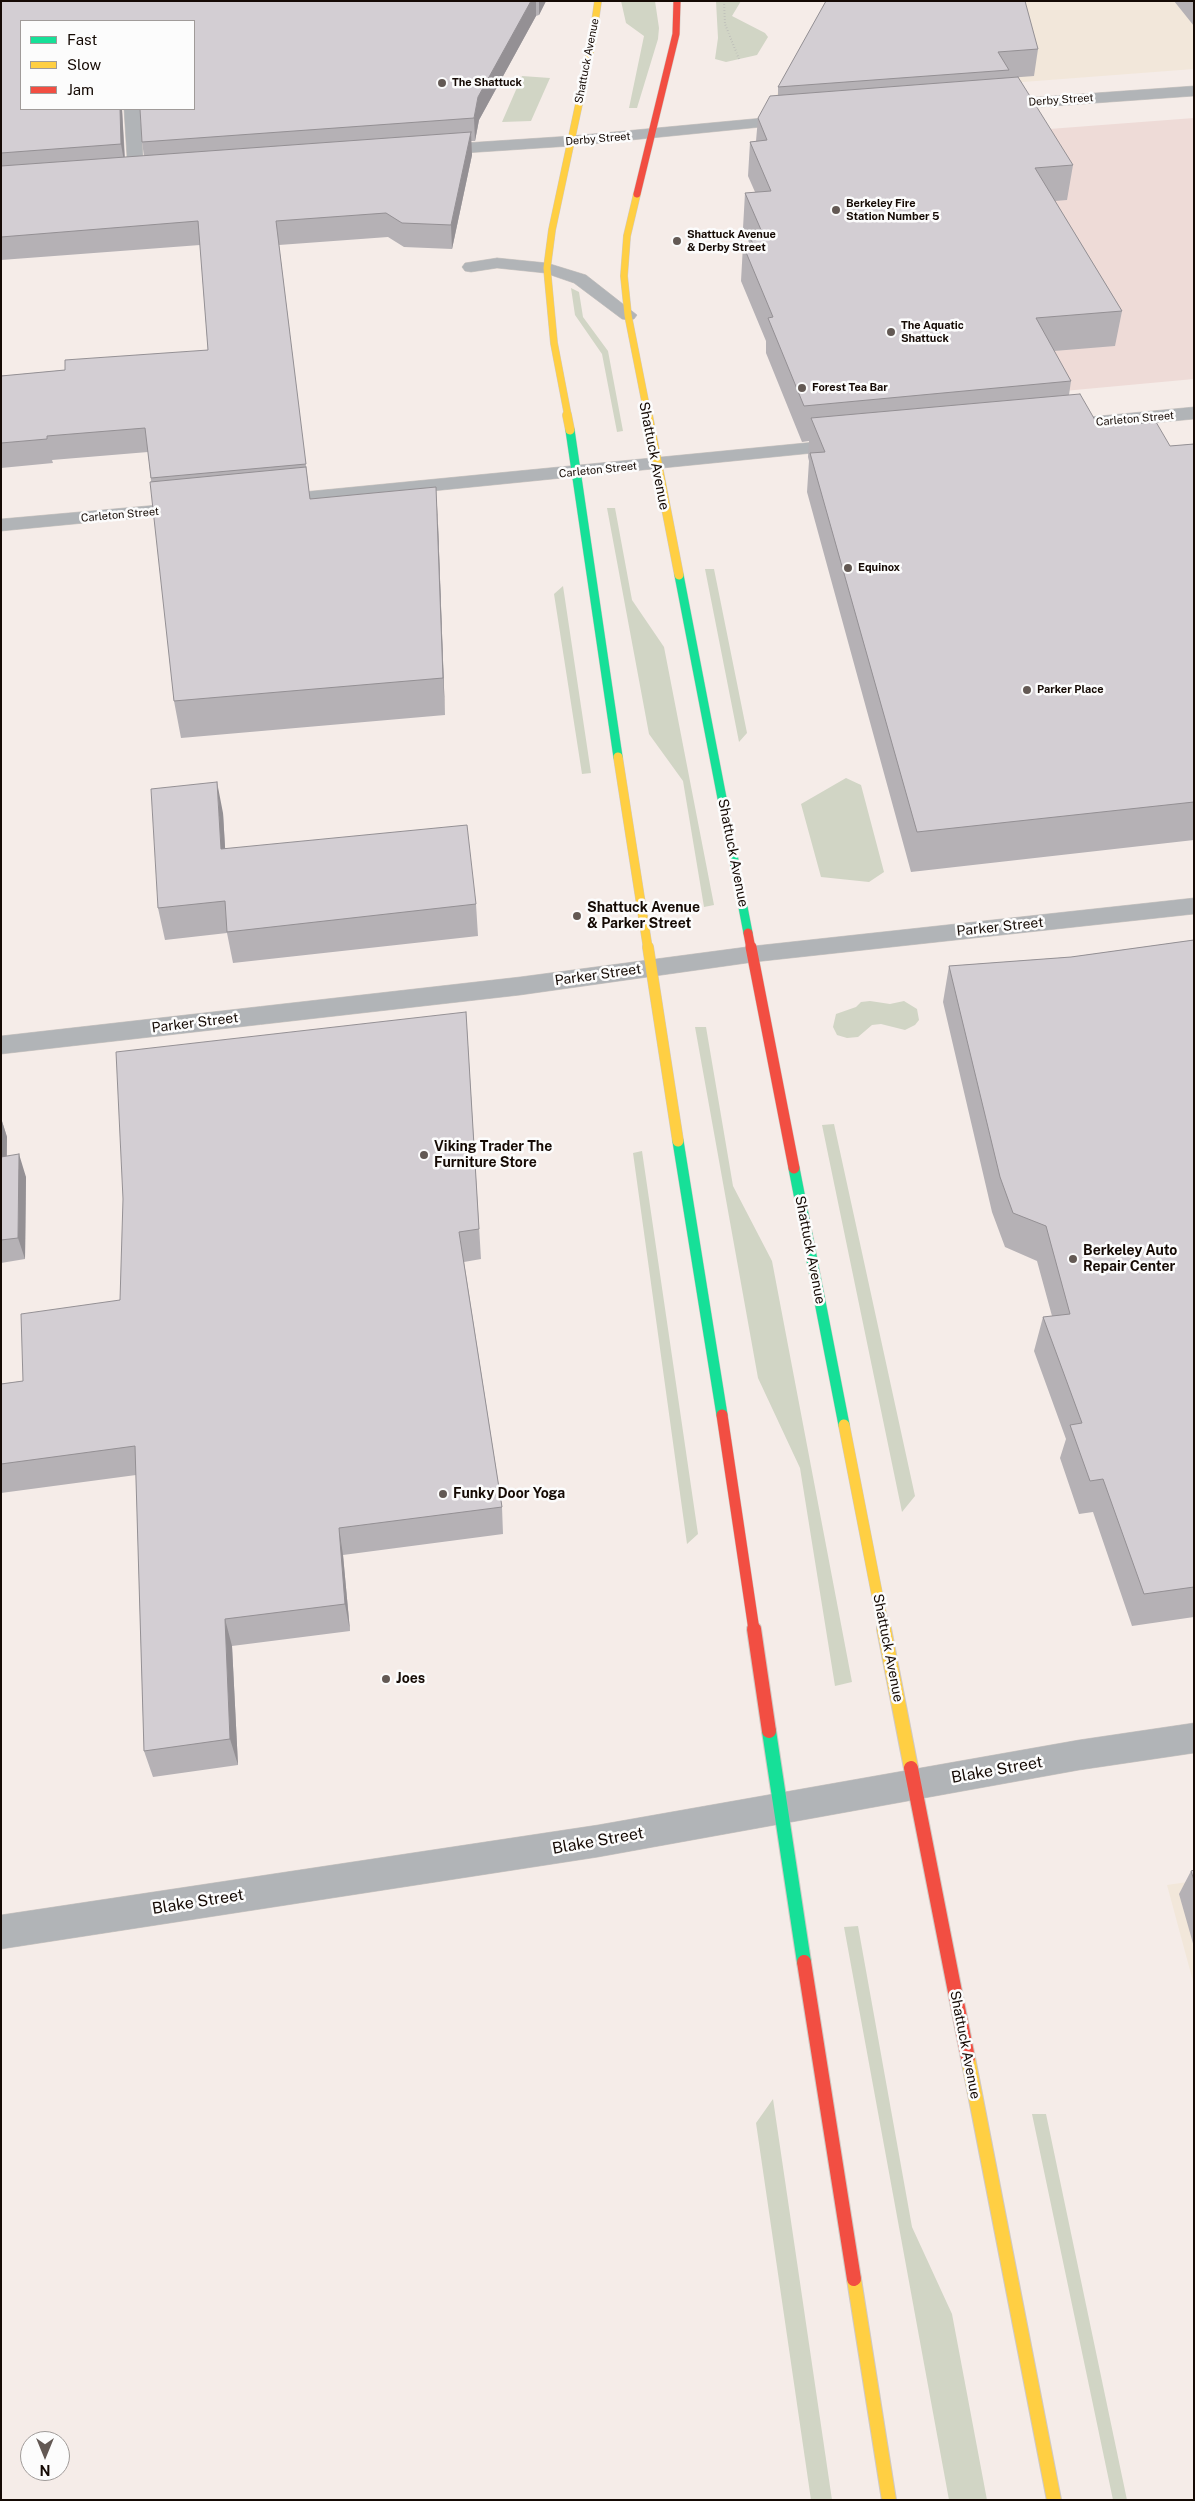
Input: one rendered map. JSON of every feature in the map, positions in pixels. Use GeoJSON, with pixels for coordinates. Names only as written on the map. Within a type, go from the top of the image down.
{"type":"FeatureCollection","features":[{"type":"Feature","properties":{"kind":"main road","name":"Shattuck Avenue"},"geometry":{"type":"LineString","coordinates":[[598,1],[592,43],[552,230],[547,268],[554,343],[576,472],[650,968],[736,1504],[781,1809],[889,2500]]}},
{"type":"Feature","properties":{"kind":"main road","name":"Shattuck Avenue"},"geometry":{"type":"LineString","coordinates":[[677,1],[676,34],[627,236],[624,276],[628,315],[1054,2500]]}},
{"type":"Feature","properties":{"kind":"street","name":"Derby Street"},"geometry":{"type":"LineString","coordinates":[[986,106],[1194,91]]}},
{"type":"Feature","properties":{"kind":"street"},"geometry":{"type":"LineString","coordinates":[[132,110],[136,173]]}},
{"type":"Feature","properties":{"kind":"street","name":"Derby Street"},"geometry":{"type":"LineString","coordinates":[[416,152],[571,142],[815,119]]}},
{"type":"Feature","properties":{"kind":"street"},"geometry":{"type":"LineString","coordinates":[[118,174],[155,172]]}},
{"type":"Feature","properties":{"kind":"street"},"geometry":{"type":"LineString","coordinates":[[471,267],[497,263],[547,268],[580,279],[628,315]]}},
{"type":"Feature","properties":{"kind":"street","name":"Carleton Street"},"geometry":{"type":"LineString","coordinates":[[1038,427],[1194,413]]}},
{"type":"Feature","properties":{"kind":"street","name":"Carleton Street"},"geometry":{"type":"LineString","coordinates":[[257,502],[860,444]]}},
{"type":"Feature","properties":{"kind":"street","name":"Carleton Street"},"geometry":{"type":"LineString","coordinates":[[1,525],[208,506]]}},
{"type":"Feature","properties":{"kind":"street","name":"Parker Street"},"geometry":{"type":"LineString","coordinates":[[1,1045],[520,986],[754,954],[1194,906]]}},
{"type":"Feature","properties":{"kind":"street","name":"Blake Street"},"geometry":{"type":"LineString","coordinates":[[1,1932],[551,1849],[1079,1755],[1194,1738]]}},
{"type":"Feature","properties":{"kind":"path"},"geometry":{"type":"LineString","coordinates":[[724,1],[725,24],[739,60]]}},
{"type":"Feature","properties":{"kind":"shaded area"},"geometry":{"type":"Polygon","coordinates":[[[830,1],[1194,1],[1194,69],[773,101],[830,1]]]}},
{"type":"Feature","properties":{"kind":"shaded area"},"geometry":{"type":"Polygon","coordinates":[[[1194,118],[1194,379],[1053,392],[957,136],[1194,118]]]}},
{"type":"Feature","properties":{"kind":"shaded area"},"geometry":{"type":"Polygon","coordinates":[[[1194,1881],[1194,1985],[1167,1885],[1194,1881]]]}},
{"type":"Feature","properties":{"kind":"green space"},"geometry":{"type":"Polygon","coordinates":[[[621,1],[655,1],[659,28],[658,39],[637,108],[629,108],[644,36],[626,23],[621,1]]]}},
{"type":"Feature","properties":{"kind":"green space"},"geometry":{"type":"Polygon","coordinates":[[[716,1],[741,1],[732,16],[765,33],[768,37],[757,55],[726,62],[715,59],[718,38],[716,1]]]}},
{"type":"Feature","properties":{"kind":"green space"},"geometry":{"type":"Polygon","coordinates":[[[522,76],[550,78],[531,121],[502,122],[522,76]]]}},
{"type":"Feature","properties":{"kind":"green space"},"geometry":{"type":"Polygon","coordinates":[[[571,288],[579,292],[583,317],[608,351],[623,431],[617,432],[602,354],[575,315],[571,288]]]}},
{"type":"Feature","properties":{"kind":"green space"},"geometry":{"type":"Polygon","coordinates":[[[607,508],[615,508],[632,600],[664,647],[714,905],[704,907],[683,781],[649,734],[607,508]]]}},
{"type":"Feature","properties":{"kind":"green space"},"geometry":{"type":"Polygon","coordinates":[[[705,569],[714,569],[747,733],[739,742],[705,569]]]}},
{"type":"Feature","properties":{"kind":"green space"},"geometry":{"type":"Polygon","coordinates":[[[563,586],[591,773],[582,774],[554,594],[563,586]]]}},
{"type":"Feature","properties":{"kind":"green space"},"geometry":{"type":"Polygon","coordinates":[[[846,778],[861,785],[884,872],[869,882],[821,877],[801,804],[846,778]]]}},
{"type":"Feature","properties":{"kind":"green space"},"geometry":{"type":"Polygon","coordinates":[[[870,1001],[890,1004],[904,1001],[917,1009],[919,1020],[915,1025],[905,1030],[881,1024],[872,1025],[858,1037],[847,1038],[837,1035],[833,1027],[836,1014],[856,1007],[861,1002],[870,1001]]]}},
{"type":"Feature","properties":{"kind":"green space"},"geometry":{"type":"Polygon","coordinates":[[[695,1027],[706,1027],[733,1186],[772,1261],[852,1682],[835,1686],[800,1468],[758,1378],[695,1027]]]}},
{"type":"Feature","properties":{"kind":"green space"},"geometry":{"type":"Polygon","coordinates":[[[834,1124],[915,1496],[902,1512],[822,1125],[834,1124]]]}},
{"type":"Feature","properties":{"kind":"green space"},"geometry":{"type":"Polygon","coordinates":[[[642,1151],[698,1534],[687,1544],[633,1153],[642,1151]]]}},
{"type":"Feature","properties":{"kind":"green space"},"geometry":{"type":"Polygon","coordinates":[[[858,1926],[912,2227],[952,2314],[987,2500],[949,2500],[844,1927],[858,1926]]]}},
{"type":"Feature","properties":{"kind":"green space"},"geometry":{"type":"Polygon","coordinates":[[[773,2099],[832,2500],[811,2500],[756,2123],[773,2099]]]}},
{"type":"Feature","properties":{"kind":"green space"},"geometry":{"type":"Polygon","coordinates":[[[1032,2114],[1046,2114],[1127,2500],[1113,2500],[1032,2114]]]}},
{"type":"Feature","properties":{"kind":"building"},"geometry":{"type":"Polygon","coordinates":[[[1,1],[531,1],[478,97],[474,118],[142,142],[140,110],[195,110],[195,20],[20,20],[20,110],[120,110],[121,144],[1,153],[1,1]]]}},
{"type":"Feature","properties":{"kind":"building"},"geometry":{"type":"Polygon","coordinates":[[[826,1],[1025,1],[1038,49],[998,52],[1009,70],[778,87],[826,1]]]}},
{"type":"Feature","properties":{"kind":"building"},"geometry":{"type":"Polygon","coordinates":[[[1018,77],[1073,165],[1035,168],[1122,311],[1036,318],[1071,381],[804,406],[768,318],[773,317],[743,245],[754,245],[751,240],[765,239],[745,193],[771,191],[750,142],[767,140],[758,118],[770,96],[1018,77]]]}},
{"type":"Feature","properties":{"kind":"building"},"geometry":{"type":"Polygon","coordinates":[[[471,132],[451,225],[402,223],[386,213],[276,221],[306,464],[151,478],[145,428],[47,436],[47,439],[1,443],[1,376],[65,370],[65,360],[208,350],[198,221],[1,237],[1,166],[471,132]]]}},
{"type":"Feature","properties":{"kind":"building","name":"Parker Place"},"geometry":{"type":"Polygon","coordinates":[[[1080,394],[1099,427],[1156,422],[1170,446],[1194,444],[1194,802],[917,832],[810,453],[825,452],[811,418],[1080,394]]]}},
{"type":"Feature","properties":{"kind":"building"},"geometry":{"type":"Polygon","coordinates":[[[306,467],[310,499],[436,487],[443,678],[174,701],[150,482],[306,467]]]}},
{"type":"Feature","properties":{"kind":"building"},"geometry":{"type":"Polygon","coordinates":[[[217,782],[221,849],[467,825],[476,904],[227,932],[225,901],[158,908],[151,789],[217,782]]]}},
{"type":"Feature","properties":{"kind":"building"},"geometry":{"type":"Polygon","coordinates":[[[1194,940],[1194,1587],[1144,1594],[1103,1479],[1090,1481],[1070,1425],[1082,1423],[1043,1317],[1070,1314],[1046,1226],[1013,1213],[1000,1177],[949,966],[1071,957],[1194,940]]]}},
{"type":"Feature","properties":{"kind":"building"},"geometry":{"type":"Polygon","coordinates":[[[466,1012],[479,1229],[459,1232],[502,1507],[339,1528],[345,1604],[225,1619],[230,1739],[144,1751],[135,1446],[1,1464],[1,1384],[23,1381],[21,1314],[120,1300],[123,1199],[116,1052],[466,1012]]]}},
{"type":"Feature","properties":{"kind":"building"},"geometry":{"type":"Polygon","coordinates":[[[19,1154],[18,1238],[1,1240],[1,1157],[19,1154]]]}},
{"type":"Feature","properties":{"kind":"traffic: fast"},"geometry":{"type":"LineString","coordinates":[[570,430],[618,757]]}},
{"type":"Feature","properties":{"kind":"traffic: fast"},"geometry":{"type":"LineString","coordinates":[[679,575],[748,933]]}},
{"type":"Feature","properties":{"kind":"traffic: fast"},"geometry":{"type":"LineString","coordinates":[[678,1141],[722,1415]]}},
{"type":"Feature","properties":{"kind":"traffic: fast"},"geometry":{"type":"LineString","coordinates":[[794,1168],[844,1425]]}},
{"type":"Feature","properties":{"kind":"traffic: fast"},"geometry":{"type":"LineString","coordinates":[[769,1731],[804,1962]]}},
{"type":"Feature","properties":{"kind":"traffic: slow"},"geometry":{"type":"LineString","coordinates":[[570,430],[554,343],[547,268],[552,230],[592,43],[598,1]]}},
{"type":"Feature","properties":{"kind":"traffic: slow"},"geometry":{"type":"LineString","coordinates":[[637,194],[627,236],[624,276],[628,315],[679,575]]}},
{"type":"Feature","properties":{"kind":"traffic: slow"},"geometry":{"type":"LineString","coordinates":[[618,757],[678,1141]]}},
{"type":"Feature","properties":{"kind":"traffic: slow"},"geometry":{"type":"LineString","coordinates":[[844,1425],[911,1768]]}},
{"type":"Feature","properties":{"kind":"traffic: slow"},"geometry":{"type":"LineString","coordinates":[[968,2058],[1054,2500]]}},
{"type":"Feature","properties":{"kind":"traffic: slow"},"geometry":{"type":"LineString","coordinates":[[854,2279],[889,2500]]}},
{"type":"Feature","properties":{"kind":"traffic: jam"},"geometry":{"type":"LineString","coordinates":[[637,194],[676,34],[677,1]]}},
{"type":"Feature","properties":{"kind":"traffic: jam"},"geometry":{"type":"LineString","coordinates":[[748,933],[794,1168]]}},
{"type":"Feature","properties":{"kind":"traffic: jam"},"geometry":{"type":"LineString","coordinates":[[722,1415],[769,1731]]}},
{"type":"Feature","properties":{"kind":"traffic: jam"},"geometry":{"type":"LineString","coordinates":[[911,1768],[968,2058]]}},
{"type":"Feature","properties":{"kind":"traffic: jam"},"geometry":{"type":"LineString","coordinates":[[804,1962],[854,2279]]}},
{"type":"Feature","properties":{"kind":"place","name":"The Shattuck"},"geometry":{"type":"Point","coordinates":[442,83]}},
{"type":"Feature","properties":{"kind":"place","name":"Berkeley Fire Station Number 5"},"geometry":{"type":"Point","coordinates":[836,210]}},
{"type":"Feature","properties":{"kind":"place","name":"Shattuck Avenue & Derby Street"},"geometry":{"type":"Point","coordinates":[677,241]}},
{"type":"Feature","properties":{"kind":"place","name":"The Aquatic Shattuck"},"geometry":{"type":"Point","coordinates":[891,332]}},
{"type":"Feature","properties":{"kind":"place","name":"Forest Tea Bar"},"geometry":{"type":"Point","coordinates":[802,388]}},
{"type":"Feature","properties":{"kind":"place","name":"Equinox"},"geometry":{"type":"Point","coordinates":[848,568]}},
{"type":"Feature","properties":{"kind":"place","name":"Parker Place"},"geometry":{"type":"Point","coordinates":[1027,690]}},
{"type":"Feature","properties":{"kind":"place","name":"Shattuck Avenue & Parker Street"},"geometry":{"type":"Point","coordinates":[577,916]}},
{"type":"Feature","properties":{"kind":"place","name":"Viking Trader The Furniture Store"},"geometry":{"type":"Point","coordinates":[424,1155]}},
{"type":"Feature","properties":{"kind":"place","name":"Berkeley Auto Repair Center"},"geometry":{"type":"Point","coordinates":[1073,1259]}},
{"type":"Feature","properties":{"kind":"place","name":"Funky Door Yoga"},"geometry":{"type":"Point","coordinates":[443,1494]}},
{"type":"Feature","properties":{"kind":"place","name":"Joes"},"geometry":{"type":"Point","coordinates":[386,1679]}}]}
